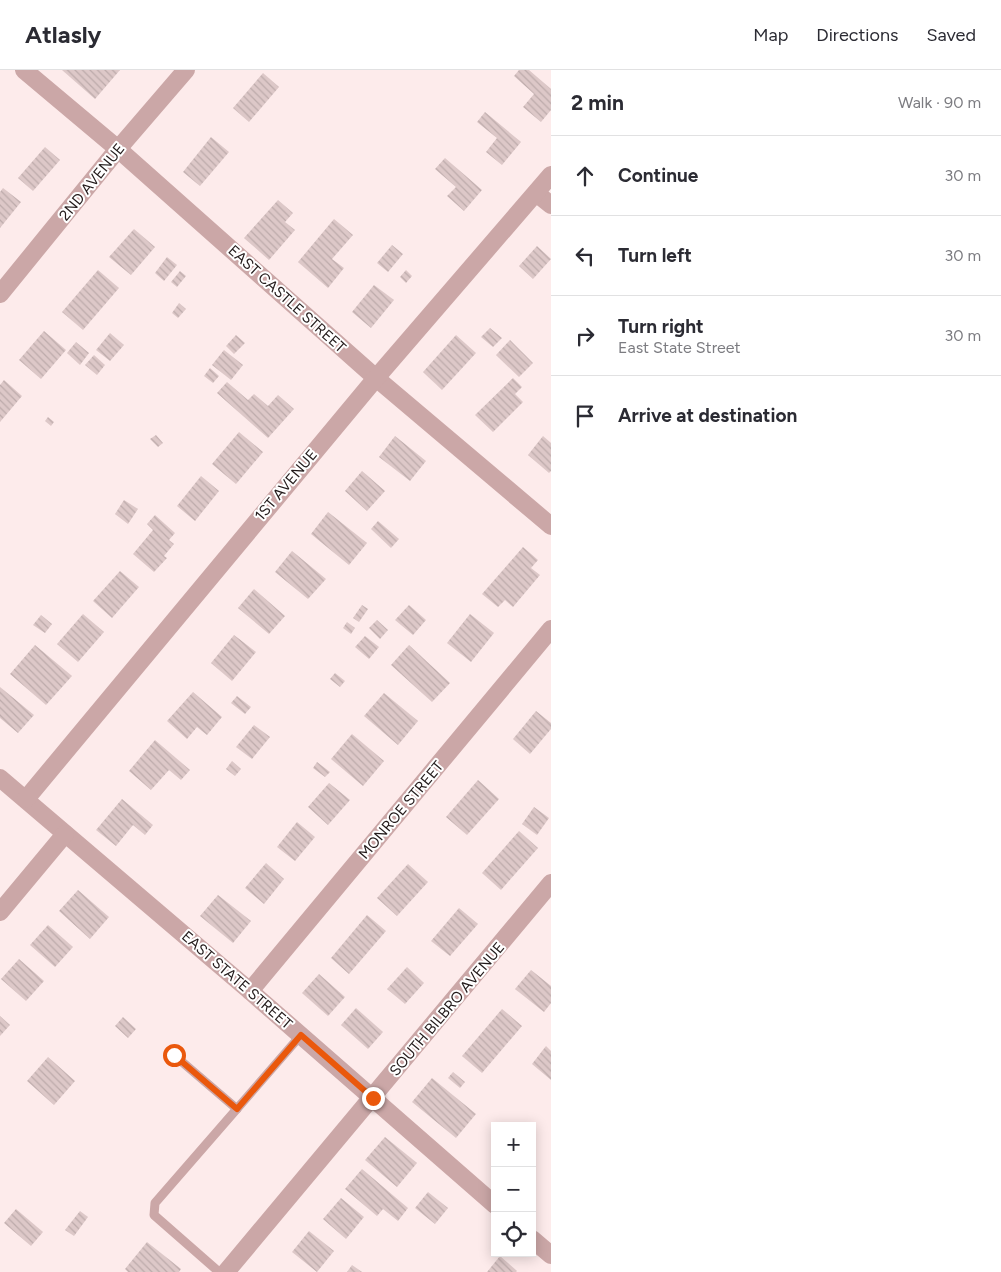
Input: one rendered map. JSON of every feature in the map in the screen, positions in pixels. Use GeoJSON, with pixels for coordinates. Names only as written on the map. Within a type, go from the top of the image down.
{"type":"FeatureCollection","features":[{"type":"Feature","properties":{"kind":"street","name":"EAST CASTLE STREET"},"geometry":{"type":"LineString","coordinates":[[24,70],[118,149],[376,378],[551,526]]}},
{"type":"Feature","properties":{"kind":"street","name":"2ND AVENUE"},"geometry":{"type":"LineString","coordinates":[[0,294],[118,149],[186,70]]}},
{"type":"Feature","properties":{"kind":"street","name":"1ST AVENUE"},"geometry":{"type":"LineString","coordinates":[[26,800],[376,378],[551,175]]}},
{"type":"Feature","properties":{"kind":"street"},"geometry":{"type":"LineString","coordinates":[[536,193],[551,205]]}},
{"type":"Feature","properties":{"kind":"street","name":"MONROE STREET"},"geometry":{"type":"LineString","coordinates":[[250,991],[551,629]]}},
{"type":"Feature","properties":{"kind":"street","name":"EAST STATE STREET"},"geometry":{"type":"LineString","coordinates":[[0,778],[301,1035],[491,1202]]}},
{"type":"Feature","properties":{"kind":"street"},"geometry":{"type":"LineString","coordinates":[[0,912],[65,834]]}},
{"type":"Feature","properties":{"kind":"street","name":"SOUTH BILBRO AVENUE"},"geometry":{"type":"LineString","coordinates":[[226,1272],[551,883]]}},
{"type":"Feature","properties":{"kind":"street"},"geometry":{"type":"LineString","coordinates":[[536,1242],[551,1255]]}},
{"type":"Feature","properties":{"kind":"lane"},"geometry":{"type":"LineString","coordinates":[[219,1272],[154,1215],[155,1203],[301,1035]]}},
{"type":"Feature","properties":{"kind":"lane"},"geometry":{"type":"LineString","coordinates":[[174,1055],[237,1109]]}},
{"type":"Feature","properties":{"kind":"building"},"geometry":{"type":"Polygon","coordinates":[[[62,70],[120,70],[95,99],[62,70]]]}},
{"type":"Feature","properties":{"kind":"building"},"geometry":{"type":"Polygon","coordinates":[[[519,70],[529,70],[551,89],[551,110],[541,122],[523,107],[534,94],[514,76],[519,70]]]}},
{"type":"Feature","properties":{"kind":"building"},"geometry":{"type":"Polygon","coordinates":[[[263,73],[279,87],[249,122],[233,108],[263,73]]]}},
{"type":"Feature","properties":{"kind":"building"},"geometry":{"type":"Polygon","coordinates":[[[485,112],[521,142],[502,165],[486,152],[497,138],[477,122],[485,112]]]}},
{"type":"Feature","properties":{"kind":"building"},"geometry":{"type":"Polygon","coordinates":[[[211,137],[229,152],[200,186],[183,172],[211,137]]]}},
{"type":"Feature","properties":{"kind":"building"},"geometry":{"type":"Polygon","coordinates":[[[45,147],[60,160],[33,191],[18,178],[45,147]]]}},
{"type":"Feature","properties":{"kind":"building"},"geometry":{"type":"Polygon","coordinates":[[[445,158],[482,190],[464,211],[447,196],[456,187],[435,169],[445,158]]]}},
{"type":"Feature","properties":{"kind":"building"},"geometry":{"type":"Polygon","coordinates":[[[3,188],[21,202],[0,228],[0,192],[3,188]]]}},
{"type":"Feature","properties":{"kind":"building"},"geometry":{"type":"Polygon","coordinates":[[[278,200],[293,213],[285,222],[295,230],[269,260],[244,238],[278,200]]]}},
{"type":"Feature","properties":{"kind":"building"},"geometry":{"type":"Polygon","coordinates":[[[334,219],[353,235],[332,259],[344,268],[328,288],[298,262],[334,219]]]}},
{"type":"Feature","properties":{"kind":"building"},"geometry":{"type":"Polygon","coordinates":[[[134,229],[155,247],[131,275],[109,257],[134,229]]]}},
{"type":"Feature","properties":{"kind":"building"},"geometry":{"type":"Polygon","coordinates":[[[392,245],[403,254],[388,272],[377,263],[392,245]]]}},
{"type":"Feature","properties":{"kind":"building"},"geometry":{"type":"Polygon","coordinates":[[[537,246],[551,259],[533,279],[519,266],[537,246]]]}},
{"type":"Feature","properties":{"kind":"building"},"geometry":{"type":"Polygon","coordinates":[[[167,257],[177,265],[164,281],[155,273],[167,257]]]}},
{"type":"Feature","properties":{"kind":"building"},"geometry":{"type":"Polygon","coordinates":[[[98,270],[119,288],[83,330],[62,312],[98,270]]]}},
{"type":"Feature","properties":{"kind":"building"},"geometry":{"type":"Polygon","coordinates":[[[406,270],[412,276],[406,283],[400,277],[406,270]]]}},
{"type":"Feature","properties":{"kind":"building"},"geometry":{"type":"Polygon","coordinates":[[[180,271],[186,276],[177,287],[171,282],[180,271]]]}},
{"type":"Feature","properties":{"kind":"building"},"geometry":{"type":"Polygon","coordinates":[[[374,285],[394,300],[371,328],[352,312],[374,285]]]}},
{"type":"Feature","properties":{"kind":"building"},"geometry":{"type":"Polygon","coordinates":[[[179,303],[186,309],[178,318],[172,313],[179,303]]]}},
{"type":"Feature","properties":{"kind":"building"},"geometry":{"type":"Polygon","coordinates":[[[490,328],[502,338],[493,347],[481,337],[490,328]]]}},
{"type":"Feature","properties":{"kind":"building"},"geometry":{"type":"Polygon","coordinates":[[[44,331],[66,350],[41,379],[19,360],[44,331]]]}},
{"type":"Feature","properties":{"kind":"building"},"geometry":{"type":"Polygon","coordinates":[[[110,333],[124,345],[110,361],[96,350],[110,333]]]}},
{"type":"Feature","properties":{"kind":"building"},"geometry":{"type":"Polygon","coordinates":[[[236,335],[245,343],[234,354],[226,346],[236,335]]]}},
{"type":"Feature","properties":{"kind":"building"},"geometry":{"type":"Polygon","coordinates":[[[456,335],[476,353],[442,390],[423,372],[456,335]]]}},
{"type":"Feature","properties":{"kind":"building"},"geometry":{"type":"Polygon","coordinates":[[[510,340],[533,363],[519,377],[496,355],[510,340]]]}},
{"type":"Feature","properties":{"kind":"building"},"geometry":{"type":"Polygon","coordinates":[[[76,342],[89,353],[80,365],[67,353],[76,342]]]}},
{"type":"Feature","properties":{"kind":"building"},"geometry":{"type":"Polygon","coordinates":[[[224,350],[243,365],[231,380],[212,365],[224,350]]]}},
{"type":"Feature","properties":{"kind":"building"},"geometry":{"type":"Polygon","coordinates":[[[94,355],[105,365],[97,375],[85,365],[94,355]]]}},
{"type":"Feature","properties":{"kind":"building"},"geometry":{"type":"Polygon","coordinates":[[[210,368],[219,376],[213,383],[204,376],[210,368]]]}},
{"type":"Feature","properties":{"kind":"building"},"geometry":{"type":"Polygon","coordinates":[[[513,378],[522,387],[515,394],[523,402],[493,432],[475,415],[513,378]]]}},
{"type":"Feature","properties":{"kind":"building"},"geometry":{"type":"Polygon","coordinates":[[[4,380],[22,396],[0,422],[0,385],[4,380]]]}},
{"type":"Feature","properties":{"kind":"building"},"geometry":{"type":"Polygon","coordinates":[[[227,382],[248,400],[254,394],[268,406],[278,395],[294,409],[268,438],[217,393],[227,382]]]}},
{"type":"Feature","properties":{"kind":"building"},"geometry":{"type":"Polygon","coordinates":[[[48,417],[54,422],[51,426],[45,421],[48,417]]]}},
{"type":"Feature","properties":{"kind":"building"},"geometry":{"type":"Polygon","coordinates":[[[239,432],[263,452],[236,484],[212,464],[239,432]]]}},
{"type":"Feature","properties":{"kind":"building"},"geometry":{"type":"Polygon","coordinates":[[[156,435],[163,443],[158,447],[150,439],[156,435]]]}},
{"type":"Feature","properties":{"kind":"building"},"geometry":{"type":"Polygon","coordinates":[[[395,436],[426,461],[410,481],[379,457],[395,436]]]}},
{"type":"Feature","properties":{"kind":"building"},"geometry":{"type":"Polygon","coordinates":[[[543,436],[551,443],[551,471],[549,473],[528,455],[543,436]]]}},
{"type":"Feature","properties":{"kind":"building"},"geometry":{"type":"Polygon","coordinates":[[[362,471],[385,491],[367,511],[345,491],[362,471]]]}},
{"type":"Feature","properties":{"kind":"building"},"geometry":{"type":"Polygon","coordinates":[[[201,476],[219,491],[195,521],[177,506],[201,476]]]}},
{"type":"Feature","properties":{"kind":"building"},"geometry":{"type":"Polygon","coordinates":[[[124,500],[138,509],[128,524],[115,514],[124,500]]]}},
{"type":"Feature","properties":{"kind":"building"},"geometry":{"type":"Polygon","coordinates":[[[328,512],[367,543],[349,565],[311,534],[328,512]]]}},
{"type":"Feature","properties":{"kind":"building"},"geometry":{"type":"Polygon","coordinates":[[[155,515],[175,533],[169,540],[174,544],[164,556],[167,558],[154,572],[133,554],[153,530],[147,524],[155,515]]]}},
{"type":"Feature","properties":{"kind":"building"},"geometry":{"type":"Polygon","coordinates":[[[378,521],[399,539],[391,548],[371,529],[378,521]]]}},
{"type":"Feature","properties":{"kind":"building"},"geometry":{"type":"Polygon","coordinates":[[[523,547],[538,560],[531,568],[540,575],[513,607],[505,600],[498,607],[482,594],[523,547]]]}},
{"type":"Feature","properties":{"kind":"building"},"geometry":{"type":"Polygon","coordinates":[[[292,551],[326,579],[308,599],[275,572],[292,551]]]}},
{"type":"Feature","properties":{"kind":"building"},"geometry":{"type":"Polygon","coordinates":[[[120,571],[139,587],[112,618],[93,601],[120,571]]]}},
{"type":"Feature","properties":{"kind":"building"},"geometry":{"type":"Polygon","coordinates":[[[254,589],[285,616],[269,634],[238,608],[254,589]]]}},
{"type":"Feature","properties":{"kind":"building"},"geometry":{"type":"Polygon","coordinates":[[[362,605],[368,609],[359,622],[353,618],[362,605]]]}},
{"type":"Feature","properties":{"kind":"building"},"geometry":{"type":"Polygon","coordinates":[[[409,605],[426,620],[413,635],[395,620],[409,605]]]}},
{"type":"Feature","properties":{"kind":"building"},"geometry":{"type":"Polygon","coordinates":[[[83,614],[104,632],[78,662],[57,644],[83,614]]]}},
{"type":"Feature","properties":{"kind":"building"},"geometry":{"type":"Polygon","coordinates":[[[470,614],[494,633],[471,662],[447,643],[470,614]]]}},
{"type":"Feature","properties":{"kind":"building"},"geometry":{"type":"Polygon","coordinates":[[[41,615],[52,624],[45,633],[33,625],[41,615]]]}},
{"type":"Feature","properties":{"kind":"building"},"geometry":{"type":"Polygon","coordinates":[[[377,620],[388,630],[380,639],[369,628],[377,620]]]}},
{"type":"Feature","properties":{"kind":"building"},"geometry":{"type":"Polygon","coordinates":[[[347,622],[355,628],[351,634],[343,628],[347,622]]]}},
{"type":"Feature","properties":{"kind":"building"},"geometry":{"type":"Polygon","coordinates":[[[234,635],[256,652],[232,681],[211,663],[234,635]]]}},
{"type":"Feature","properties":{"kind":"building"},"geometry":{"type":"Polygon","coordinates":[[[365,636],[379,647],[369,659],[355,647],[365,636]]]}},
{"type":"Feature","properties":{"kind":"building"},"geometry":{"type":"Polygon","coordinates":[[[35,645],[72,676],[46,705],[10,674],[35,645]]]}},
{"type":"Feature","properties":{"kind":"building"},"geometry":{"type":"Polygon","coordinates":[[[409,645],[450,683],[432,702],[391,665],[409,645]]]}},
{"type":"Feature","properties":{"kind":"building"},"geometry":{"type":"Polygon","coordinates":[[[335,673],[345,681],[340,687],[330,679],[335,673]]]}},
{"type":"Feature","properties":{"kind":"building"},"geometry":{"type":"Polygon","coordinates":[[[0,687],[34,715],[18,733],[0,718],[0,687]]]}},
{"type":"Feature","properties":{"kind":"building"},"geometry":{"type":"Polygon","coordinates":[[[193,692],[222,717],[207,735],[197,727],[187,739],[167,721],[193,692]]]}},
{"type":"Feature","properties":{"kind":"building"},"geometry":{"type":"Polygon","coordinates":[[[384,693],[418,721],[398,745],[364,716],[384,693]]]}},
{"type":"Feature","properties":{"kind":"building"},"geometry":{"type":"Polygon","coordinates":[[[237,696],[251,707],[245,714],[231,703],[237,696]]]}},
{"type":"Feature","properties":{"kind":"building"},"geometry":{"type":"Polygon","coordinates":[[[536,711],[551,723],[551,729],[530,754],[513,739],[536,711]]]}},
{"type":"Feature","properties":{"kind":"building"},"geometry":{"type":"Polygon","coordinates":[[[254,725],[270,737],[252,759],[236,747],[254,725]]]}},
{"type":"Feature","properties":{"kind":"building"},"geometry":{"type":"Polygon","coordinates":[[[352,734],[384,761],[363,786],[331,759],[352,734]]]}},
{"type":"Feature","properties":{"kind":"building"},"geometry":{"type":"Polygon","coordinates":[[[155,740],[190,770],[181,780],[169,770],[151,790],[129,771],[155,740]]]}},
{"type":"Feature","properties":{"kind":"building"},"geometry":{"type":"Polygon","coordinates":[[[232,761],[241,769],[235,776],[226,769],[232,761]]]}},
{"type":"Feature","properties":{"kind":"building"},"geometry":{"type":"Polygon","coordinates":[[[317,762],[330,772],[325,777],[313,768],[317,762]]]}},
{"type":"Feature","properties":{"kind":"building"},"geometry":{"type":"Polygon","coordinates":[[[478,780],[499,799],[467,835],[446,817],[478,780]]]}},
{"type":"Feature","properties":{"kind":"building"},"geometry":{"type":"Polygon","coordinates":[[[329,783],[350,800],[328,825],[308,807],[329,783]]]}},
{"type":"Feature","properties":{"kind":"building"},"geometry":{"type":"Polygon","coordinates":[[[122,799],[153,825],[145,835],[133,825],[116,846],[96,830],[122,799]]]}},
{"type":"Feature","properties":{"kind":"building"},"geometry":{"type":"Polygon","coordinates":[[[534,807],[549,818],[537,835],[522,824],[534,807]]]}},
{"type":"Feature","properties":{"kind":"building"},"geometry":{"type":"Polygon","coordinates":[[[297,822],[315,837],[295,861],[277,847],[297,822]]]}},
{"type":"Feature","properties":{"kind":"building"},"geometry":{"type":"Polygon","coordinates":[[[519,831],[538,848],[501,890],[482,873],[519,831]]]}},
{"type":"Feature","properties":{"kind":"building"},"geometry":{"type":"Polygon","coordinates":[[[266,863],[284,879],[264,904],[245,888],[266,863]]]}},
{"type":"Feature","properties":{"kind":"building"},"geometry":{"type":"Polygon","coordinates":[[[408,864],[428,882],[397,916],[377,898],[408,864]]]}},
{"type":"Feature","properties":{"kind":"building"},"geometry":{"type":"Polygon","coordinates":[[[78,890],[109,917],[90,939],[59,911],[78,890]]]}},
{"type":"Feature","properties":{"kind":"building"},"geometry":{"type":"Polygon","coordinates":[[[218,895],[251,921],[233,943],[200,916],[218,895]]]}},
{"type":"Feature","properties":{"kind":"building"},"geometry":{"type":"Polygon","coordinates":[[[459,908],[478,924],[450,956],[431,941],[459,908]]]}},
{"type":"Feature","properties":{"kind":"building"},"geometry":{"type":"Polygon","coordinates":[[[367,915],[386,931],[349,974],[331,958],[367,915]]]}},
{"type":"Feature","properties":{"kind":"building"},"geometry":{"type":"Polygon","coordinates":[[[48,925],[73,947],[55,967],[30,945],[48,925]]]}},
{"type":"Feature","properties":{"kind":"building"},"geometry":{"type":"Polygon","coordinates":[[[19,959],[44,981],[26,1001],[1,979],[19,959]]]}},
{"type":"Feature","properties":{"kind":"building"},"geometry":{"type":"Polygon","coordinates":[[[407,967],[424,983],[405,1004],[387,989],[407,967]]]}},
{"type":"Feature","properties":{"kind":"building"},"geometry":{"type":"Polygon","coordinates":[[[531,970],[551,986],[551,1003],[544,1012],[515,989],[531,970]]]}},
{"type":"Feature","properties":{"kind":"building"},"geometry":{"type":"Polygon","coordinates":[[[319,974],[345,997],[328,1016],[302,993],[319,974]]]}},
{"type":"Feature","properties":{"kind":"building"},"geometry":{"type":"Polygon","coordinates":[[[356,1008],[383,1032],[368,1049],[341,1025],[356,1008]]]}},
{"type":"Feature","properties":{"kind":"building"},"geometry":{"type":"Polygon","coordinates":[[[502,1009],[522,1026],[482,1073],[462,1056],[502,1009]]]}},
{"type":"Feature","properties":{"kind":"building"},"geometry":{"type":"Polygon","coordinates":[[[0,1016],[10,1025],[0,1036],[0,1016]]]}},
{"type":"Feature","properties":{"kind":"building"},"geometry":{"type":"Polygon","coordinates":[[[123,1017],[136,1029],[128,1038],[115,1026],[123,1017]]]}},
{"type":"Feature","properties":{"kind":"building"},"geometry":{"type":"Polygon","coordinates":[[[546,1046],[551,1051],[551,1080],[532,1064],[546,1046]]]}},
{"type":"Feature","properties":{"kind":"building"},"geometry":{"type":"Polygon","coordinates":[[[48,1057],[75,1081],[54,1105],[27,1081],[48,1057]]]}},
{"type":"Feature","properties":{"kind":"building"},"geometry":{"type":"Polygon","coordinates":[[[453,1072],[465,1082],[460,1088],[448,1078],[453,1072]]]}},
{"type":"Feature","properties":{"kind":"building"},"geometry":{"type":"Polygon","coordinates":[[[432,1078],[476,1114],[456,1138],[412,1102],[432,1078]]]}},
{"type":"Feature","properties":{"kind":"building"},"geometry":{"type":"Polygon","coordinates":[[[385,1137],[417,1163],[397,1187],[365,1160],[385,1137]]]}},
{"type":"Feature","properties":{"kind":"building"},"geometry":{"type":"Polygon","coordinates":[[[362,1169],[408,1208],[398,1221],[383,1209],[377,1216],[345,1189],[362,1169]]]}},
{"type":"Feature","properties":{"kind":"building"},"geometry":{"type":"Polygon","coordinates":[[[428,1192],[448,1208],[435,1224],[415,1208],[428,1192]]]}},
{"type":"Feature","properties":{"kind":"building"},"geometry":{"type":"Polygon","coordinates":[[[341,1198],[364,1217],[346,1239],[323,1219],[341,1198]]]}},
{"type":"Feature","properties":{"kind":"building"},"geometry":{"type":"Polygon","coordinates":[[[16,1209],[43,1232],[31,1246],[4,1223],[16,1209]]]}},
{"type":"Feature","properties":{"kind":"building"},"geometry":{"type":"Polygon","coordinates":[[[80,1211],[88,1217],[74,1236],[65,1230],[80,1211]]]}},
{"type":"Feature","properties":{"kind":"building"},"geometry":{"type":"Polygon","coordinates":[[[309,1231],[334,1251],[317,1272],[292,1252],[309,1231]]]}},
{"type":"Feature","properties":{"kind":"building"},"geometry":{"type":"Polygon","coordinates":[[[147,1242],[181,1269],[179,1272],[128,1272],[125,1269],[147,1242]]]}},
{"type":"Feature","properties":{"kind":"building"},"geometry":{"type":"Polygon","coordinates":[[[499,1257],[517,1271],[516,1272],[487,1272],[499,1257]]]}},
{"type":"Feature","properties":{"kind":"building"},"geometry":{"type":"Polygon","coordinates":[[[352,1265],[362,1272],[347,1272],[352,1265]]]}},
{"type":"Feature","properties":{"kind":"route"},"geometry":{"type":"LineString","coordinates":[[174,1055],[237,1109],[301,1035],[373,1098]]}}]}
